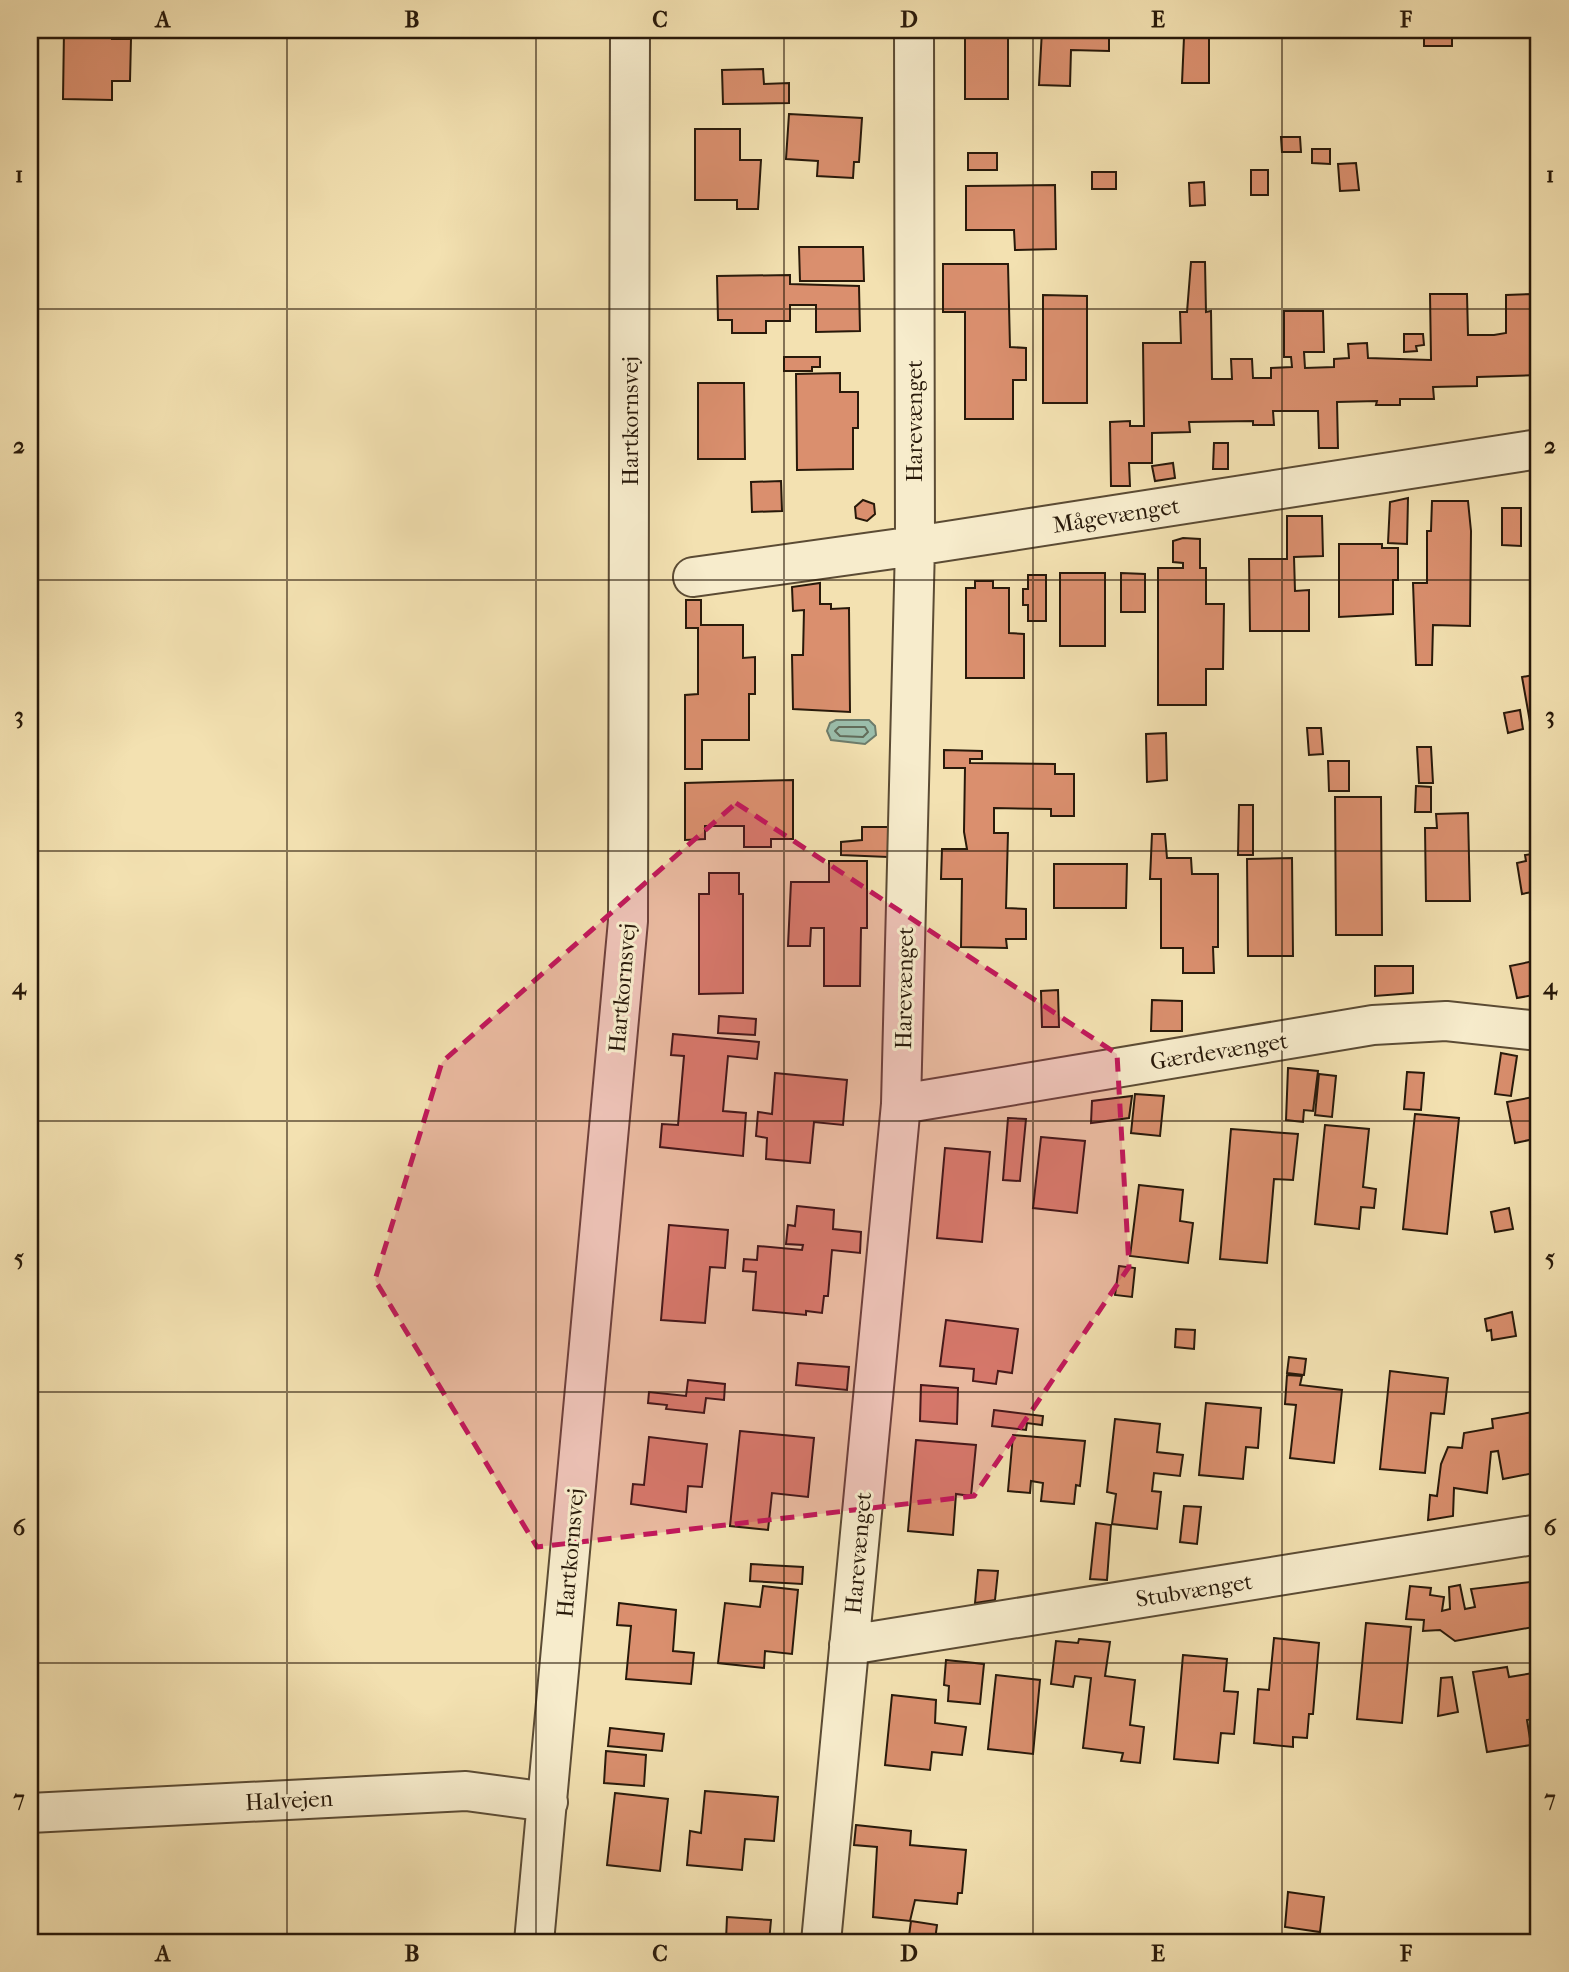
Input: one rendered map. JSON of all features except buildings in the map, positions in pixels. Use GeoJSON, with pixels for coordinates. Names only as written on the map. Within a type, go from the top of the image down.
{"type":"FeatureCollection","features":[{"type":"Feature","properties":{"kind":"street","name":"Hartkornsvej"},"geometry":{"type":"LineString","coordinates":[[534,1942],[628,921],[630,30]]}},
{"type":"Feature","properties":{"kind":"street","name":"Harevænget"},"geometry":{"type":"LineString","coordinates":[[821,1942],[901,1104],[915,546],[914,30]]}},
{"type":"Feature","properties":{"kind":"street","name":"Mågevænget"},"geometry":{"type":"LineString","coordinates":[[693,577],[915,546],[1539,449]]}},
{"type":"Feature","properties":{"kind":"street","name":"Gærdevænget"},"geometry":{"type":"LineString","coordinates":[[901,1104],[1373,1025],[1446,1021],[1539,1031]]}},
{"type":"Feature","properties":{"kind":"street","name":"Stubvænget"},"geometry":{"type":"LineString","coordinates":[[849,1645],[1539,1534]]}},
{"type":"Feature","properties":{"kind":"street","name":"Halvejen"},"geometry":{"type":"LineString","coordinates":[[30,1813],[466,1791],[548,1802]]}},
{"type":"Feature","properties":{"kind":"highlighted area"},"geometry":{"type":"Polygon","coordinates":[[[736,803],[1117,1054],[1129,1267],[974,1496],[537,1547],[375,1280],[442,1062],[736,803]]]}},
{"type":"Feature","properties":{"kind":"water"},"geometry":{"type":"Polygon","coordinates":[[[836,720],[869,720],[875,726],[876,735],[865,744],[831,740],[827,731],[830,723],[836,720]]]}}]}
